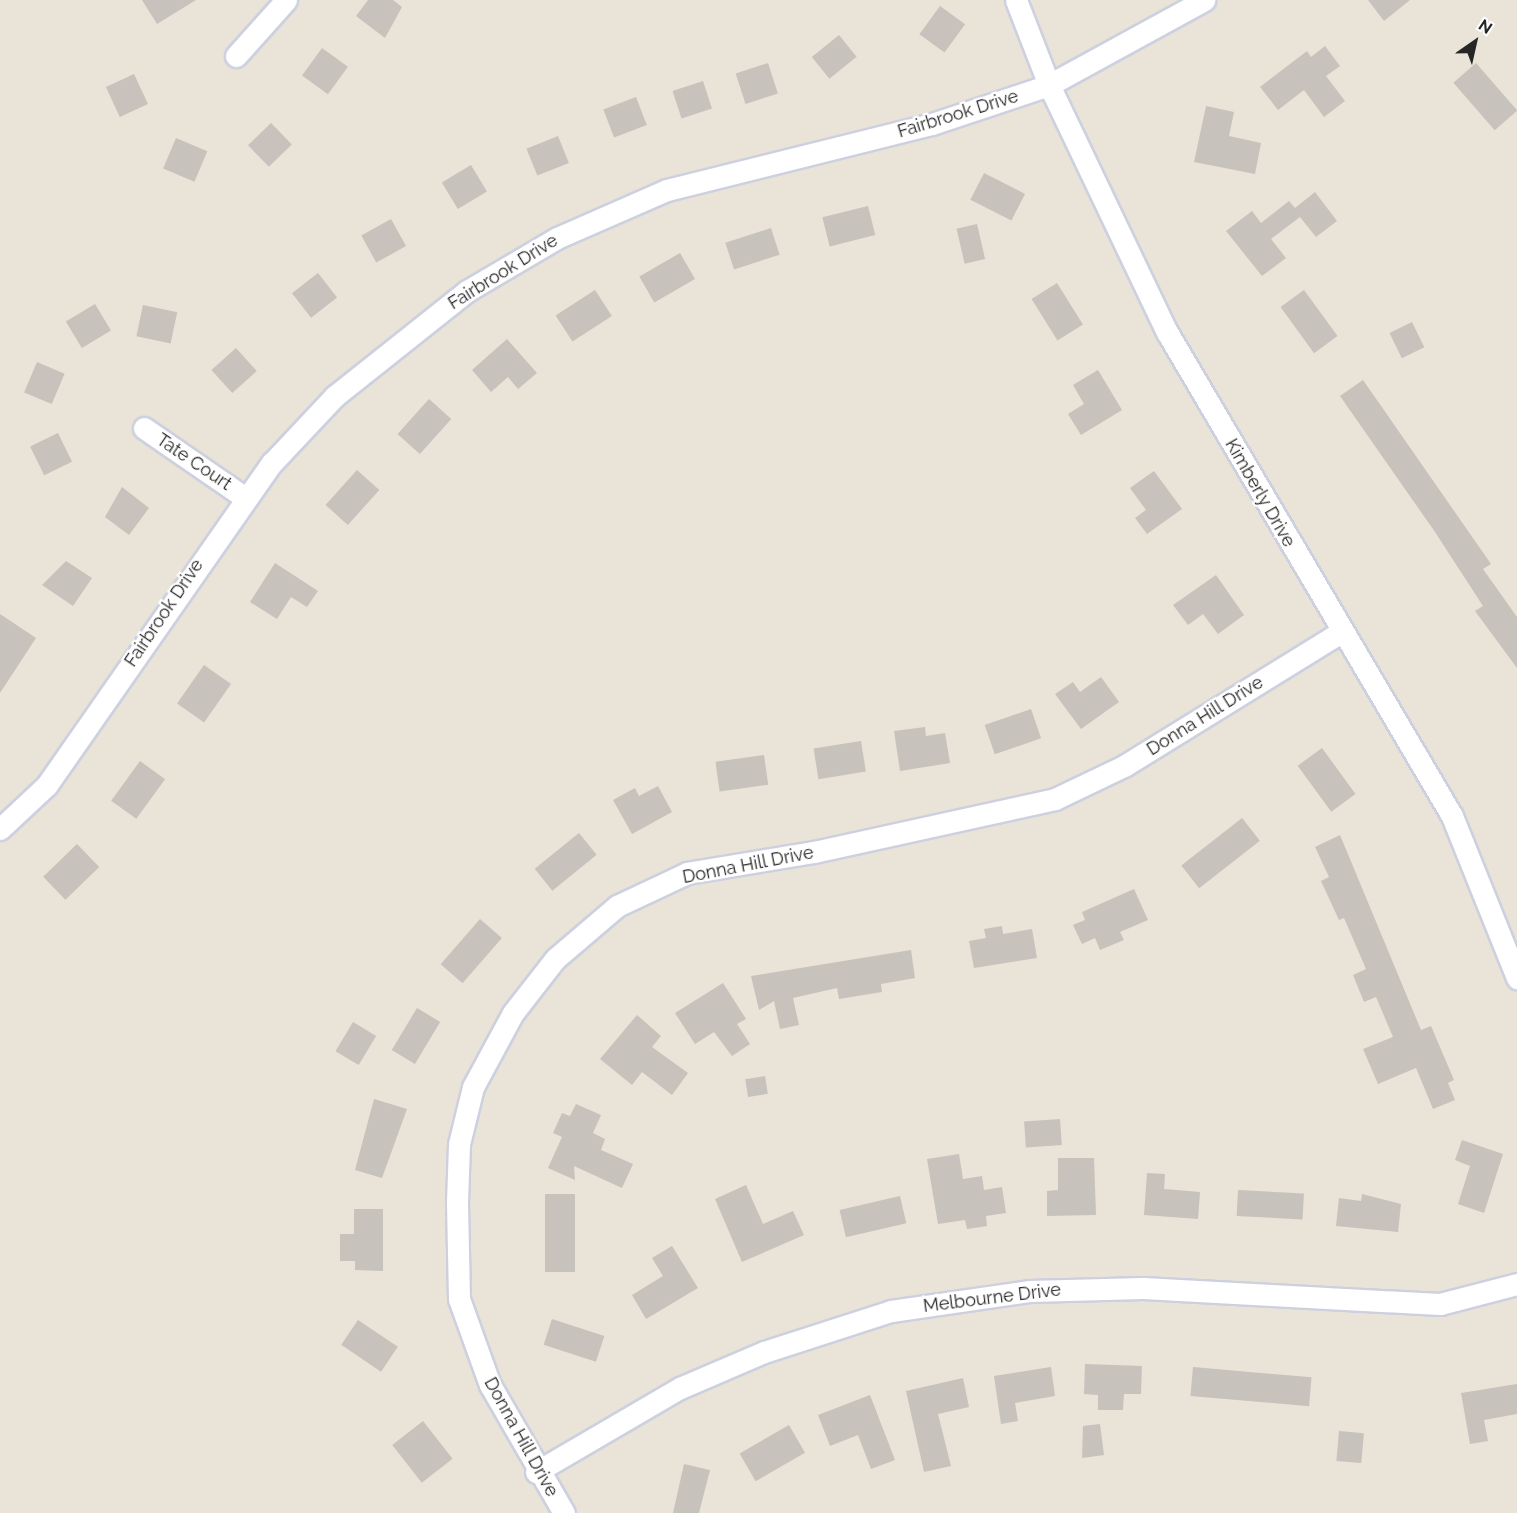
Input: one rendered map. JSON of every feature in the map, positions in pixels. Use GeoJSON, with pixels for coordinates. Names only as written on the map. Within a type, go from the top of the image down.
{"type":"FeatureCollection","features":[{"type":"Feature","properties":{"kind":"street"},"geometry":{"type":"LineString","coordinates":[[236,56],[286,0]]}},
{"type":"Feature","properties":{"kind":"street","name":"Kimberly Drive"},"geometry":{"type":"LineString","coordinates":[[1016,0],[1049,85],[1167,332],[1341,632],[1452,816],[1517,978]]}},
{"type":"Feature","properties":{"kind":"street","name":"Fairbrook Drive"},"geometry":{"type":"LineString","coordinates":[[0,829],[47,785],[244,497],[335,396],[379,357],[467,291],[557,238],[667,190],[912,130],[1049,85],[1204,0]]}},
{"type":"Feature","properties":{"kind":"street","name":"Tate Court"},"geometry":{"type":"LineString","coordinates":[[144,428],[244,497]]}},
{"type":"Feature","properties":{"kind":"street","name":"Donna Hill Drive"},"geometry":{"type":"LineString","coordinates":[[564,1513],[536,1472],[490,1385],[459,1299],[459,1143],[473,1087],[513,1013],[555,959],[617,906],[687,873],[814,852],[1055,799],[1124,766],[1341,632]]}},
{"type":"Feature","properties":{"kind":"street","name":"Melbourne Drive"},"geometry":{"type":"LineString","coordinates":[[536,1472],[680,1388],[764,1352],[891,1311],[1029,1291],[1143,1288],[1440,1304],[1517,1284]]}},
{"type":"Feature","properties":{"kind":"building"},"geometry":{"type":"Polygon","coordinates":[[[142,0],[196,0],[157,24],[142,0]]]}},
{"type":"Feature","properties":{"kind":"building"},"geometry":{"type":"Polygon","coordinates":[[[368,0],[393,0],[402,7],[385,38],[356,16],[368,0]]]}},
{"type":"Feature","properties":{"kind":"building"},"geometry":{"type":"Polygon","coordinates":[[[1368,0],[1410,0],[1384,21],[1368,0]]]}},
{"type":"Feature","properties":{"kind":"building"},"geometry":{"type":"Polygon","coordinates":[[[940,6],[965,24],[945,53],[919,34],[940,6]]]}},
{"type":"Feature","properties":{"kind":"building"},"geometry":{"type":"Polygon","coordinates":[[[839,35],[857,57],[829,79],[812,57],[839,35]]]}},
{"type":"Feature","properties":{"kind":"building"},"geometry":{"type":"Polygon","coordinates":[[[1325,46],[1340,66],[1326,76],[1345,101],[1324,117],[1304,90],[1278,110],[1260,87],[1307,51],[1311,57],[1325,46]]]}},
{"type":"Feature","properties":{"kind":"building"},"geometry":{"type":"Polygon","coordinates":[[[322,48],[348,67],[328,94],[302,76],[322,48]]]}},
{"type":"Feature","properties":{"kind":"building"},"geometry":{"type":"Polygon","coordinates":[[[768,63],[778,93],[746,104],[736,74],[768,63]]]}},
{"type":"Feature","properties":{"kind":"building"},"geometry":{"type":"Polygon","coordinates":[[[1476,63],[1517,110],[1495,130],[1453,83],[1476,63]]]}},
{"type":"Feature","properties":{"kind":"building"},"geometry":{"type":"Polygon","coordinates":[[[134,74],[148,104],[120,117],[106,87],[134,74]]]}},
{"type":"Feature","properties":{"kind":"building"},"geometry":{"type":"Polygon","coordinates":[[[703,81],[712,109],[682,118],[673,91],[703,81]]]}},
{"type":"Feature","properties":{"kind":"building"},"geometry":{"type":"Polygon","coordinates":[[[636,97],[647,125],[614,138],[603,110],[636,97]]]}},
{"type":"Feature","properties":{"kind":"building"},"geometry":{"type":"Polygon","coordinates":[[[1206,106],[1234,112],[1229,136],[1261,143],[1255,174],[1194,162],[1206,106]]]}},
{"type":"Feature","properties":{"kind":"building"},"geometry":{"type":"Polygon","coordinates":[[[271,123],[292,145],[269,167],[248,145],[271,123]]]}},
{"type":"Feature","properties":{"kind":"building"},"geometry":{"type":"Polygon","coordinates":[[[558,136],[569,163],[537,176],[526,149],[558,136]]]}},
{"type":"Feature","properties":{"kind":"building"},"geometry":{"type":"Polygon","coordinates":[[[176,138],[207,151],[194,182],[163,168],[176,138]]]}},
{"type":"Feature","properties":{"kind":"building"},"geometry":{"type":"Polygon","coordinates":[[[471,165],[487,192],[458,209],[442,183],[471,165]]]}},
{"type":"Feature","properties":{"kind":"building"},"geometry":{"type":"Polygon","coordinates":[[[984,173],[1025,194],[1011,221],[970,200],[984,173]]]}},
{"type":"Feature","properties":{"kind":"building"},"geometry":{"type":"Polygon","coordinates":[[[1315,192],[1337,221],[1316,237],[1300,217],[1271,239],[1286,258],[1262,276],[1226,231],[1252,211],[1261,223],[1289,201],[1295,208],[1315,192]]]}},
{"type":"Feature","properties":{"kind":"building"},"geometry":{"type":"Polygon","coordinates":[[[868,206],[875,235],[830,246],[822,217],[868,206]]]}},
{"type":"Feature","properties":{"kind":"building"},"geometry":{"type":"Polygon","coordinates":[[[391,219],[406,246],[376,263],[361,235],[391,219]]]}},
{"type":"Feature","properties":{"kind":"building"},"geometry":{"type":"Polygon","coordinates":[[[977,224],[985,259],[965,264],[957,229],[977,224]]]}},
{"type":"Feature","properties":{"kind":"building"},"geometry":{"type":"Polygon","coordinates":[[[771,228],[780,255],[734,269],[725,243],[771,228]]]}},
{"type":"Feature","properties":{"kind":"building"},"geometry":{"type":"Polygon","coordinates":[[[680,253],[695,279],[654,302],[639,276],[680,253]]]}},
{"type":"Feature","properties":{"kind":"building"},"geometry":{"type":"Polygon","coordinates":[[[318,273],[337,297],[311,318],[292,293],[318,273]]]}},
{"type":"Feature","properties":{"kind":"building"},"geometry":{"type":"Polygon","coordinates":[[[1057,283],[1083,325],[1058,340],[1032,299],[1057,283]]]}},
{"type":"Feature","properties":{"kind":"building"},"geometry":{"type":"Polygon","coordinates":[[[595,290],[612,316],[572,342],[556,316],[595,290]]]}},
{"type":"Feature","properties":{"kind":"building"},"geometry":{"type":"Polygon","coordinates":[[[1304,290],[1338,336],[1314,353],[1281,307],[1304,290]]]}},
{"type":"Feature","properties":{"kind":"building"},"geometry":{"type":"Polygon","coordinates":[[[95,304],[111,331],[82,348],[66,322],[95,304]]]}},
{"type":"Feature","properties":{"kind":"building"},"geometry":{"type":"Polygon","coordinates":[[[143,305],[177,312],[171,344],[136,336],[143,305]]]}},
{"type":"Feature","properties":{"kind":"building"},"geometry":{"type":"Polygon","coordinates":[[[1412,322],[1424,347],[1402,358],[1390,333],[1412,322]]]}},
{"type":"Feature","properties":{"kind":"building"},"geometry":{"type":"Polygon","coordinates":[[[507,339],[537,373],[518,389],[508,377],[491,392],[472,370],[507,339]]]}},
{"type":"Feature","properties":{"kind":"building"},"geometry":{"type":"Polygon","coordinates":[[[236,348],[257,371],[232,393],[211,370],[236,348]]]}},
{"type":"Feature","properties":{"kind":"building"},"geometry":{"type":"Polygon","coordinates":[[[37,362],[65,374],[52,404],[24,392],[37,362]]]}},
{"type":"Feature","properties":{"kind":"building"},"geometry":{"type":"Polygon","coordinates":[[[1098,370],[1122,410],[1081,435],[1068,414],[1084,404],[1073,385],[1098,370]]]}},
{"type":"Feature","properties":{"kind":"building"},"geometry":{"type":"Polygon","coordinates":[[[1363,380],[1491,564],[1483,569],[1517,617],[1517,668],[1475,611],[1483,606],[1435,532],[1340,396],[1363,380]]]}},
{"type":"Feature","properties":{"kind":"building"},"geometry":{"type":"Polygon","coordinates":[[[429,399],[451,419],[420,454],[398,434],[429,399]]]}},
{"type":"Feature","properties":{"kind":"building"},"geometry":{"type":"Polygon","coordinates":[[[58,433],[72,462],[44,475],[30,447],[58,433]]]}},
{"type":"Feature","properties":{"kind":"building"},"geometry":{"type":"Polygon","coordinates":[[[357,470],[379,490],[348,525],[326,505],[357,470]]]}},
{"type":"Feature","properties":{"kind":"building"},"geometry":{"type":"Polygon","coordinates":[[[1154,471],[1182,509],[1147,534],[1135,518],[1146,510],[1130,488],[1154,471]]]}},
{"type":"Feature","properties":{"kind":"building"},"geometry":{"type":"Polygon","coordinates":[[[122,487],[149,508],[129,535],[105,517],[122,487]]]}},
{"type":"Feature","properties":{"kind":"building"},"geometry":{"type":"Polygon","coordinates":[[[66,561],[92,578],[73,606],[42,585],[66,561]]]}},
{"type":"Feature","properties":{"kind":"building"},"geometry":{"type":"Polygon","coordinates":[[[275,563],[318,591],[307,607],[291,597],[277,619],[250,602],[275,563]]]}},
{"type":"Feature","properties":{"kind":"building"},"geometry":{"type":"Polygon","coordinates":[[[1216,575],[1244,615],[1218,634],[1203,614],[1188,625],[1173,605],[1216,575]]]}},
{"type":"Feature","properties":{"kind":"building"},"geometry":{"type":"Polygon","coordinates":[[[0,614],[36,638],[0,693],[0,614]]]}},
{"type":"Feature","properties":{"kind":"building"},"geometry":{"type":"Polygon","coordinates":[[[204,665],[231,684],[204,722],[177,704],[204,665]]]}},
{"type":"Feature","properties":{"kind":"building"},"geometry":{"type":"Polygon","coordinates":[[[1101,677],[1119,702],[1081,729],[1055,694],[1073,682],[1080,692],[1101,677]]]}},
{"type":"Feature","properties":{"kind":"building"},"geometry":{"type":"Polygon","coordinates":[[[1031,709],[1041,738],[995,754],[985,725],[1031,709]]]}},
{"type":"Feature","properties":{"kind":"building"},"geometry":{"type":"Polygon","coordinates":[[[925,727],[926,736],[945,733],[950,763],[900,771],[894,731],[925,727]]]}},
{"type":"Feature","properties":{"kind":"building"},"geometry":{"type":"Polygon","coordinates":[[[861,741],[866,772],[818,779],[814,749],[861,741]]]}},
{"type":"Feature","properties":{"kind":"building"},"geometry":{"type":"Polygon","coordinates":[[[1322,748],[1356,794],[1331,812],[1298,766],[1322,748]]]}},
{"type":"Feature","properties":{"kind":"building"},"geometry":{"type":"Polygon","coordinates":[[[764,755],[768,785],[720,792],[715,762],[764,755]]]}},
{"type":"Feature","properties":{"kind":"building"},"geometry":{"type":"Polygon","coordinates":[[[140,761],[165,779],[136,819],[111,801],[140,761]]]}},
{"type":"Feature","properties":{"kind":"building"},"geometry":{"type":"Polygon","coordinates":[[[658,786],[672,812],[632,834],[613,800],[635,788],[639,796],[658,786]]]}},
{"type":"Feature","properties":{"kind":"building"},"geometry":{"type":"Polygon","coordinates":[[[1242,818],[1260,841],[1199,888],[1181,865],[1242,818]]]}},
{"type":"Feature","properties":{"kind":"building"},"geometry":{"type":"Polygon","coordinates":[[[579,833],[597,855],[552,891],[535,869],[579,833]]]}},
{"type":"Feature","properties":{"kind":"building"},"geometry":{"type":"Polygon","coordinates":[[[1340,835],[1421,1030],[1431,1026],[1454,1080],[1448,1083],[1455,1100],[1433,1109],[1416,1068],[1378,1084],[1363,1049],[1393,1037],[1376,997],[1364,1002],[1353,975],[1366,969],[1344,918],[1339,920],[1321,881],[1329,877],[1315,847],[1340,835]]]}},
{"type":"Feature","properties":{"kind":"building"},"geometry":{"type":"Polygon","coordinates":[[[77,844],[99,867],[65,900],[43,877],[77,844]]]}},
{"type":"Feature","properties":{"kind":"building"},"geometry":{"type":"Polygon","coordinates":[[[1134,889],[1148,920],[1120,932],[1124,940],[1100,950],[1095,938],[1082,944],[1073,925],[1085,920],[1082,912],[1134,889]]]}},
{"type":"Feature","properties":{"kind":"building"},"geometry":{"type":"Polygon","coordinates":[[[480,919],[502,938],[463,983],[441,964],[480,919]]]}},
{"type":"Feature","properties":{"kind":"building"},"geometry":{"type":"Polygon","coordinates":[[[1002,926],[1003,934],[1032,929],[1037,958],[974,968],[969,941],[986,938],[984,929],[1002,926]]]}},
{"type":"Feature","properties":{"kind":"building"},"geometry":{"type":"Polygon","coordinates":[[[911,950],[915,978],[881,984],[882,992],[839,999],[837,988],[793,998],[799,1025],[780,1029],[774,1001],[759,1010],[751,976],[911,950]]]}},
{"type":"Feature","properties":{"kind":"building"},"geometry":{"type":"Polygon","coordinates":[[[723,983],[746,1019],[737,1024],[750,1044],[732,1056],[714,1032],[695,1044],[675,1013],[723,983]]]}},
{"type":"Feature","properties":{"kind":"building"},"geometry":{"type":"Polygon","coordinates":[[[417,1008],[440,1022],[415,1064],[392,1050],[417,1008]]]}},
{"type":"Feature","properties":{"kind":"building"},"geometry":{"type":"Polygon","coordinates":[[[637,1015],[661,1036],[652,1047],[688,1073],[672,1095],[642,1072],[632,1085],[600,1059],[637,1015]]]}},
{"type":"Feature","properties":{"kind":"building"},"geometry":{"type":"Polygon","coordinates":[[[353,1022],[376,1036],[359,1065],[335,1051],[353,1022]]]}},
{"type":"Feature","properties":{"kind":"building"},"geometry":{"type":"Polygon","coordinates":[[[765,1076],[768,1094],[748,1097],[745,1079],[765,1076]]]}},
{"type":"Feature","properties":{"kind":"building"},"geometry":{"type":"Polygon","coordinates":[[[374,1099],[407,1109],[382,1178],[355,1170],[374,1099]]]}},
{"type":"Feature","properties":{"kind":"building"},"geometry":{"type":"Polygon","coordinates":[[[576,1104],[601,1115],[593,1133],[605,1139],[601,1150],[633,1164],[622,1188],[574,1166],[575,1180],[548,1168],[562,1137],[553,1133],[562,1113],[570,1116],[576,1104]]]}},
{"type":"Feature","properties":{"kind":"building"},"geometry":{"type":"Polygon","coordinates":[[[1060,1119],[1062,1145],[1026,1147],[1024,1122],[1060,1119]]]}},
{"type":"Feature","properties":{"kind":"building"},"geometry":{"type":"Polygon","coordinates":[[[1462,1140],[1503,1154],[1484,1213],[1458,1204],[1470,1166],[1455,1160],[1462,1140]]]}},
{"type":"Feature","properties":{"kind":"building"},"geometry":{"type":"Polygon","coordinates":[[[959,1154],[963,1179],[982,1176],[984,1190],[1002,1187],[1006,1213],[986,1216],[987,1226],[967,1229],[965,1220],[938,1224],[927,1159],[959,1154]]]}},
{"type":"Feature","properties":{"kind":"building"},"geometry":{"type":"Polygon","coordinates":[[[1058,1158],[1094,1158],[1096,1215],[1047,1216],[1047,1191],[1058,1190],[1058,1158]]]}},
{"type":"Feature","properties":{"kind":"building"},"geometry":{"type":"Polygon","coordinates":[[[1147,1173],[1165,1174],[1164,1189],[1200,1192],[1198,1219],[1144,1215],[1147,1173]]]}},
{"type":"Feature","properties":{"kind":"building"},"geometry":{"type":"Polygon","coordinates":[[[746,1185],[763,1224],[793,1211],[804,1235],[742,1262],[715,1199],[746,1185]]]}},
{"type":"Feature","properties":{"kind":"building"},"geometry":{"type":"Polygon","coordinates":[[[1238,1190],[1304,1193],[1303,1219],[1237,1216],[1238,1190]]]}},
{"type":"Feature","properties":{"kind":"building"},"geometry":{"type":"Polygon","coordinates":[[[545,1194],[575,1194],[575,1272],[545,1272],[545,1194]]]}},
{"type":"Feature","properties":{"kind":"building"},"geometry":{"type":"Polygon","coordinates":[[[1362,1194],[1401,1204],[1398,1232],[1336,1226],[1339,1198],[1361,1201],[1362,1194]]]}},
{"type":"Feature","properties":{"kind":"building"},"geometry":{"type":"Polygon","coordinates":[[[900,1196],[906,1223],[846,1237],[840,1210],[900,1196]]]}},
{"type":"Feature","properties":{"kind":"building"},"geometry":{"type":"Polygon","coordinates":[[[354,1209],[383,1209],[383,1271],[355,1270],[355,1261],[340,1261],[340,1234],[354,1234],[354,1209]]]}},
{"type":"Feature","properties":{"kind":"building"},"geometry":{"type":"Polygon","coordinates":[[[672,1246],[698,1288],[646,1319],[632,1295],[663,1276],[652,1258],[672,1246]]]}},
{"type":"Feature","properties":{"kind":"building"},"geometry":{"type":"Polygon","coordinates":[[[552,1319],[604,1336],[596,1362],[544,1345],[552,1319]]]}},
{"type":"Feature","properties":{"kind":"building"},"geometry":{"type":"Polygon","coordinates":[[[358,1320],[398,1347],[381,1372],[341,1345],[358,1320]]]}},
{"type":"Feature","properties":{"kind":"building"},"geometry":{"type":"Polygon","coordinates":[[[1085,1364],[1142,1366],[1141,1394],[1124,1394],[1123,1410],[1098,1410],[1098,1395],[1084,1394],[1085,1364]]]}},
{"type":"Feature","properties":{"kind":"building"},"geometry":{"type":"Polygon","coordinates":[[[1051,1367],[1055,1396],[1015,1403],[1018,1421],[1001,1424],[994,1376],[1051,1367]]]}},
{"type":"Feature","properties":{"kind":"building"},"geometry":{"type":"Polygon","coordinates":[[[1193,1367],[1312,1377],[1309,1406],[1190,1396],[1193,1367]]]}},
{"type":"Feature","properties":{"kind":"building"},"geometry":{"type":"Polygon","coordinates":[[[963,1378],[969,1407],[938,1414],[951,1466],[924,1472],[906,1391],[963,1378]]]}},
{"type":"Feature","properties":{"kind":"building"},"geometry":{"type":"Polygon","coordinates":[[[1517,1384],[1517,1414],[1484,1420],[1488,1441],[1470,1444],[1461,1393],[1517,1384]]]}},
{"type":"Feature","properties":{"kind":"building"},"geometry":{"type":"Polygon","coordinates":[[[870,1395],[895,1460],[871,1469],[858,1435],[830,1446],[818,1415],[870,1395]]]}},
{"type":"Feature","properties":{"kind":"building"},"geometry":{"type":"Polygon","coordinates":[[[423,1421],[453,1459],[422,1483],[392,1445],[423,1421]]]}},
{"type":"Feature","properties":{"kind":"building"},"geometry":{"type":"Polygon","coordinates":[[[1100,1424],[1104,1455],[1082,1458],[1083,1426],[1100,1424]]]}},
{"type":"Feature","properties":{"kind":"building"},"geometry":{"type":"Polygon","coordinates":[[[789,1425],[805,1453],[756,1481],[740,1454],[789,1425]]]}},
{"type":"Feature","properties":{"kind":"building"},"geometry":{"type":"Polygon","coordinates":[[[1339,1431],[1364,1433],[1361,1463],[1336,1461],[1339,1431]]]}},
{"type":"Feature","properties":{"kind":"building"},"geometry":{"type":"Polygon","coordinates":[[[684,1464],[710,1470],[699,1513],[673,1513],[684,1464]]]}}]}
